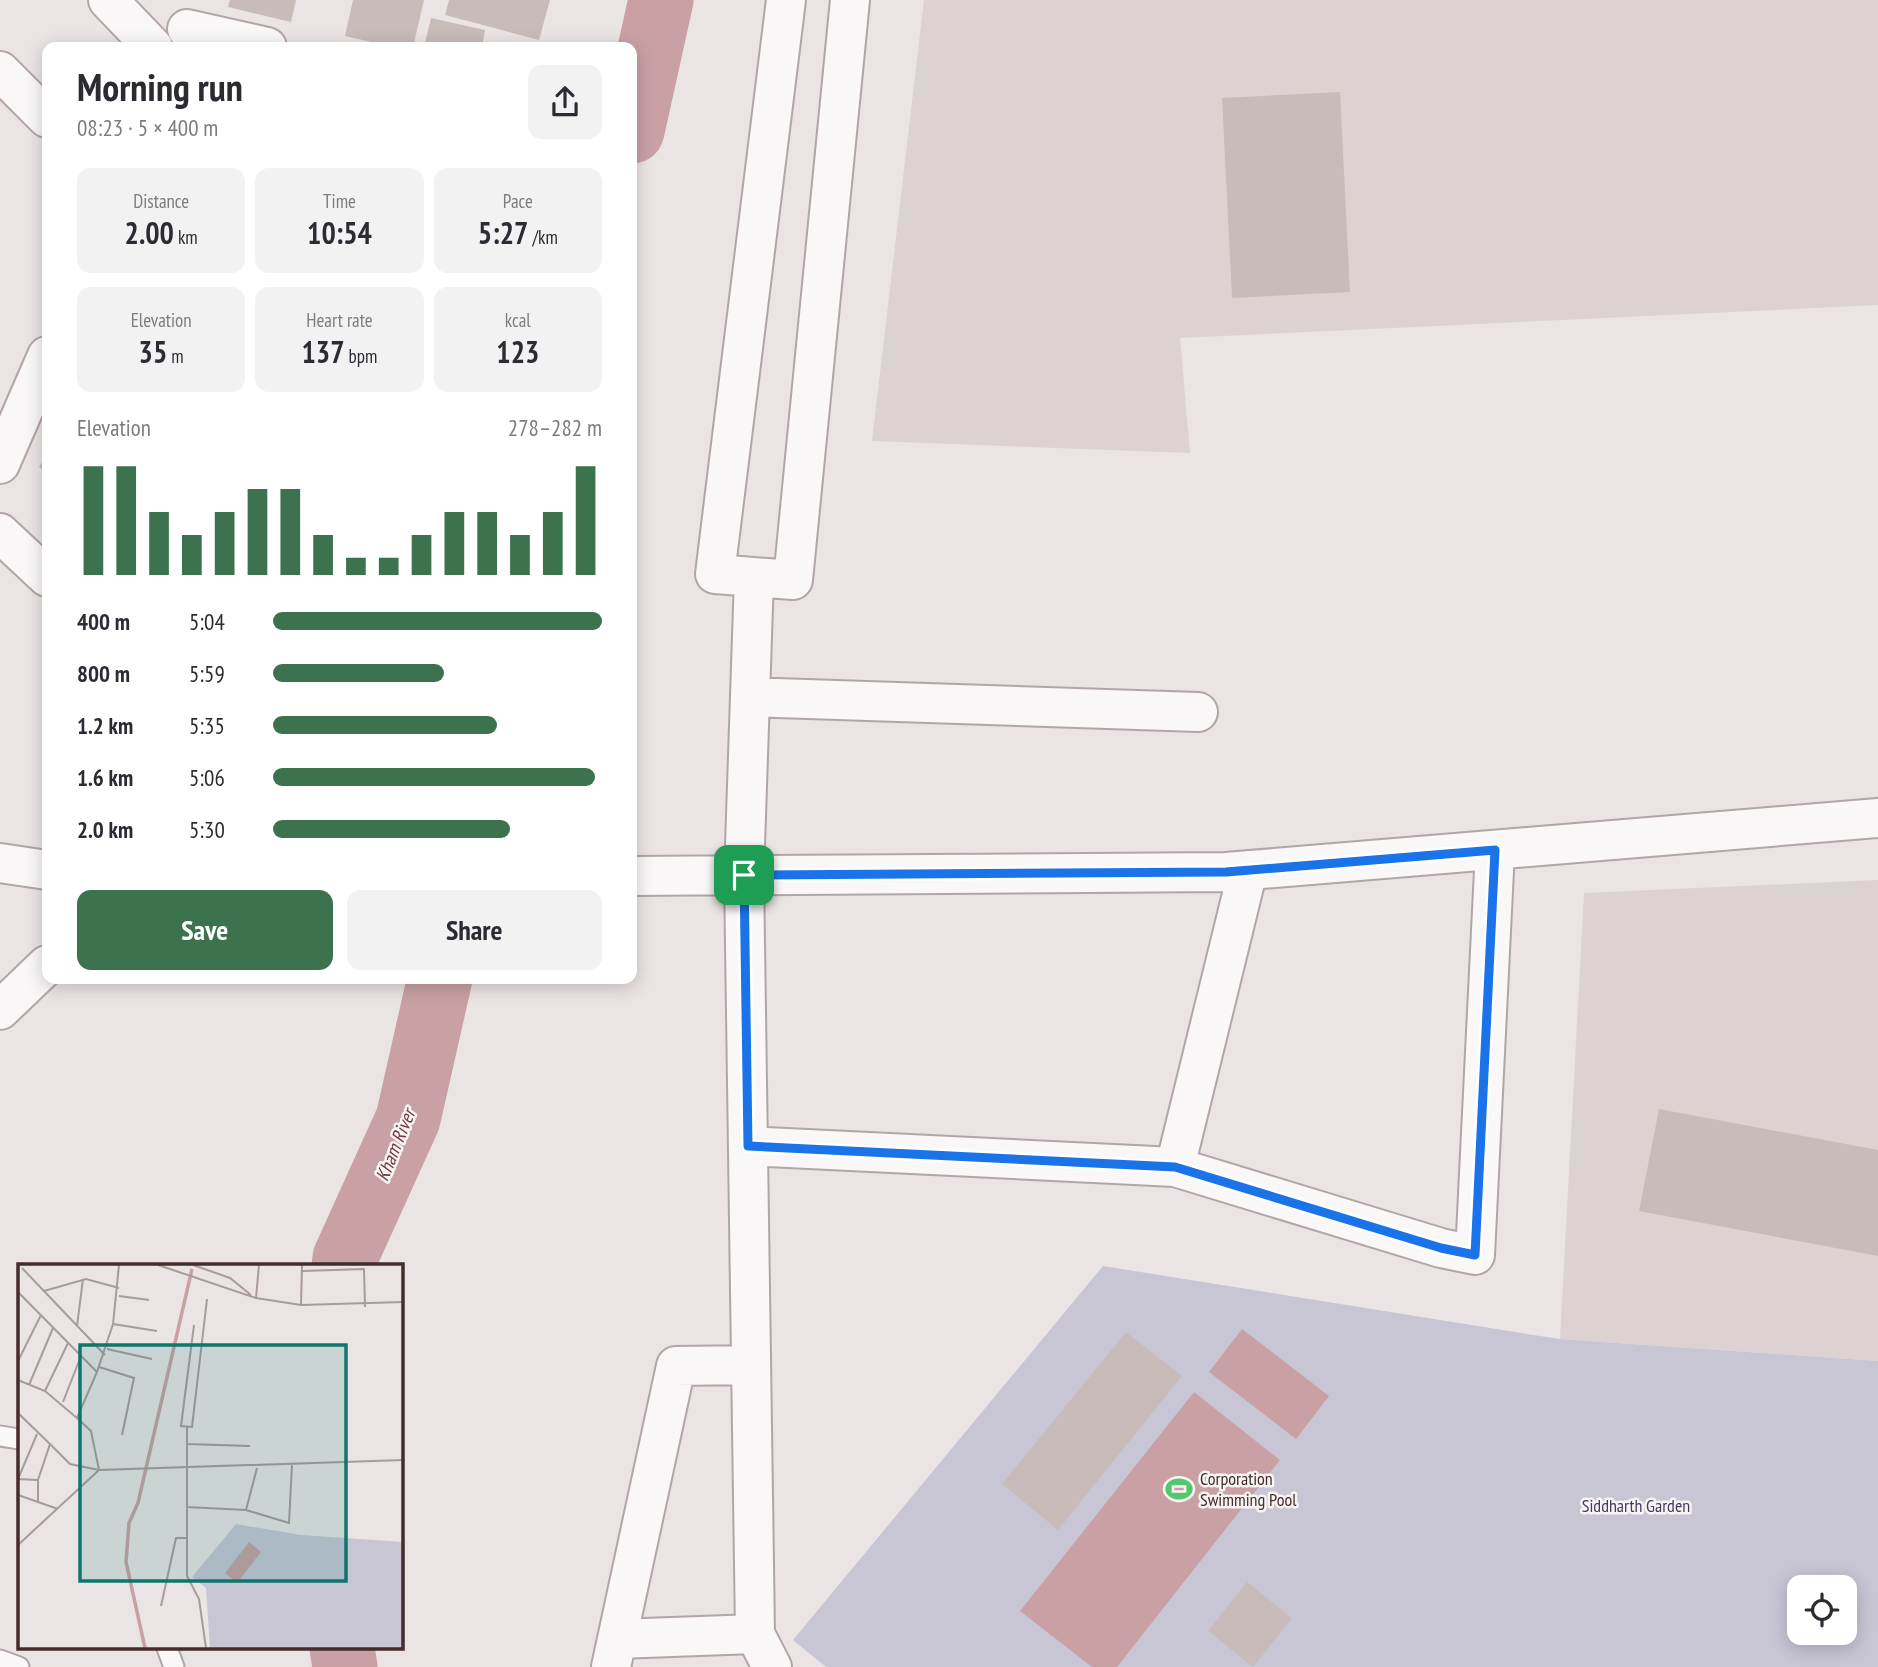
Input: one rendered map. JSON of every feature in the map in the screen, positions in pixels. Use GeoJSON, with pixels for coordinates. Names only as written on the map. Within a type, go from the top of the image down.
{"type":"FeatureCollection","features":[{"type":"Feature","properties":{"kind":"street"},"geometry":{"type":"LineString","coordinates":[[108,0],[148,42]]}},
{"type":"Feature","properties":{"kind":"street"},"geometry":{"type":"LineString","coordinates":[[786,0],[715,573],[793,580],[850,0]]}},
{"type":"Feature","properties":{"kind":"street"},"geometry":{"type":"LineString","coordinates":[[188,25],[249,42]]}},
{"type":"Feature","properties":{"kind":"street"},"geometry":{"type":"LineString","coordinates":[[3,85],[42,114]]}},
{"type":"Feature","properties":{"kind":"street"},"geometry":{"type":"LineString","coordinates":[[0,464],[42,367]]}},
{"type":"Feature","properties":{"kind":"street"},"geometry":{"type":"LineString","coordinates":[[0,533],[42,572]]}},
{"type":"Feature","properties":{"kind":"street"},"geometry":{"type":"LineString","coordinates":[[754,577],[744,875],[755,1634],[772,1667]]}},
{"type":"Feature","properties":{"kind":"street"},"geometry":{"type":"LineString","coordinates":[[750,697],[1198,712]]}},
{"type":"Feature","properties":{"kind":"street"},"geometry":{"type":"LineString","coordinates":[[637,876],[1248,870],[1878,818]]}},
{"type":"Feature","properties":{"kind":"street"},"geometry":{"type":"LineString","coordinates":[[748,1146],[1175,1167],[1441,1248],[1475,1255],[1495,850]]}},
{"type":"Feature","properties":{"kind":"street"},"geometry":{"type":"LineString","coordinates":[[0,863],[42,869]]}},
{"type":"Feature","properties":{"kind":"street"},"geometry":{"type":"LineString","coordinates":[[1175,1167],[1248,870]]}},
{"type":"Feature","properties":{"kind":"street"},"geometry":{"type":"LineString","coordinates":[[0,1010],[42,970]]}},
{"type":"Feature","properties":{"kind":"street"},"geometry":{"type":"LineString","coordinates":[[751,1365],[676,1366],[614,1653],[755,1634]]}},
{"type":"Feature","properties":{"kind":"lane"},"geometry":{"type":"LineString","coordinates":[[0,1436],[18,1439]]}},
{"type":"Feature","properties":{"kind":"lane"},"geometry":{"type":"LineString","coordinates":[[168,1650],[174,1667]]}},
{"type":"Feature","properties":{"kind":"lane"},"geometry":{"type":"LineString","coordinates":[[0,1660],[19,1667]]}},
{"type":"Feature","properties":{"kind":"shaded area"},"geometry":{"type":"Polygon","coordinates":[[[924,0],[1878,0],[1878,305],[1180,338],[1190,453],[872,441],[924,0]]]}},
{"type":"Feature","properties":{"kind":"shaded area"},"geometry":{"type":"Polygon","coordinates":[[[1878,880],[1878,1361],[1560,1339],[1584,893],[1878,880]]]}},
{"type":"Feature","properties":{"kind":"shaded area"},"geometry":{"type":"Polygon","coordinates":[[[1242,1329],[1329,1396],[1296,1439],[1209,1372],[1242,1329]]]}},
{"type":"Feature","properties":{"kind":"shaded area"},"geometry":{"type":"Polygon","coordinates":[[[1194,1392],[1280,1460],[1117,1667],[1092,1667],[1020,1611],[1194,1392]]]}},
{"type":"Feature","properties":{"kind":"green space","name":"Siddharth Garden"},"geometry":{"type":"Polygon","coordinates":[[[1103,1266],[1559,1339],[1878,1361],[1878,1667],[826,1667],[793,1640],[1103,1266]]]}},
{"type":"Feature","properties":{"kind":"building"},"geometry":{"type":"Polygon","coordinates":[[[230,0],[296,0],[291,22],[228,7],[230,0]]]}},
{"type":"Feature","properties":{"kind":"building"},"geometry":{"type":"Polygon","coordinates":[[[353,0],[424,0],[414,42],[371,42],[345,36],[353,0]]]}},
{"type":"Feature","properties":{"kind":"building"},"geometry":{"type":"Polygon","coordinates":[[[449,0],[550,0],[539,40],[445,15],[449,0]]]}},
{"type":"Feature","properties":{"kind":"building"},"geometry":{"type":"Polygon","coordinates":[[[431,18],[485,30],[483,42],[425,42],[431,18]]]}},
{"type":"Feature","properties":{"kind":"building"},"geometry":{"type":"Polygon","coordinates":[[[1340,92],[1350,292],[1232,298],[1222,98],[1340,92]]]}},
{"type":"Feature","properties":{"kind":"building"},"geometry":{"type":"Polygon","coordinates":[[[1659,1109],[1878,1150],[1878,1256],[1639,1211],[1659,1109]]]}},
{"type":"Feature","properties":{"kind":"building"},"geometry":{"type":"Polygon","coordinates":[[[1126,1332],[1182,1376],[1058,1530],[1002,1484],[1126,1332]]]}},
{"type":"Feature","properties":{"kind":"building"},"geometry":{"type":"Polygon","coordinates":[[[1247,1582],[1292,1618],[1253,1667],[1208,1631],[1247,1582]]]}},
{"type":"Feature","properties":{"kind":"waterway","name":"Kham River"},"geometry":{"type":"LineString","coordinates":[[637,108],[661,0]]}},
{"type":"Feature","properties":{"kind":"waterway","name":"Kham River"},"geometry":{"type":"LineString","coordinates":[[344,1264],[408,1119],[439,984]]}},
{"type":"Feature","properties":{"kind":"waterway","name":"Kham River"},"geometry":{"type":"LineString","coordinates":[[342,1650],[345,1667]]}},
{"type":"Feature","properties":{"kind":"place","name":"Corporation Swimming Pool"},"geometry":{"type":"Point","coordinates":[1179,1489]}},
{"type":"Feature","properties":{"kind":"route"},"geometry":{"type":"LineString","coordinates":[[1495,850],[1475,1255],[1441,1248],[1175,1167],[748,1146],[744,875],[1226,872],[1495,850]]}}]}
